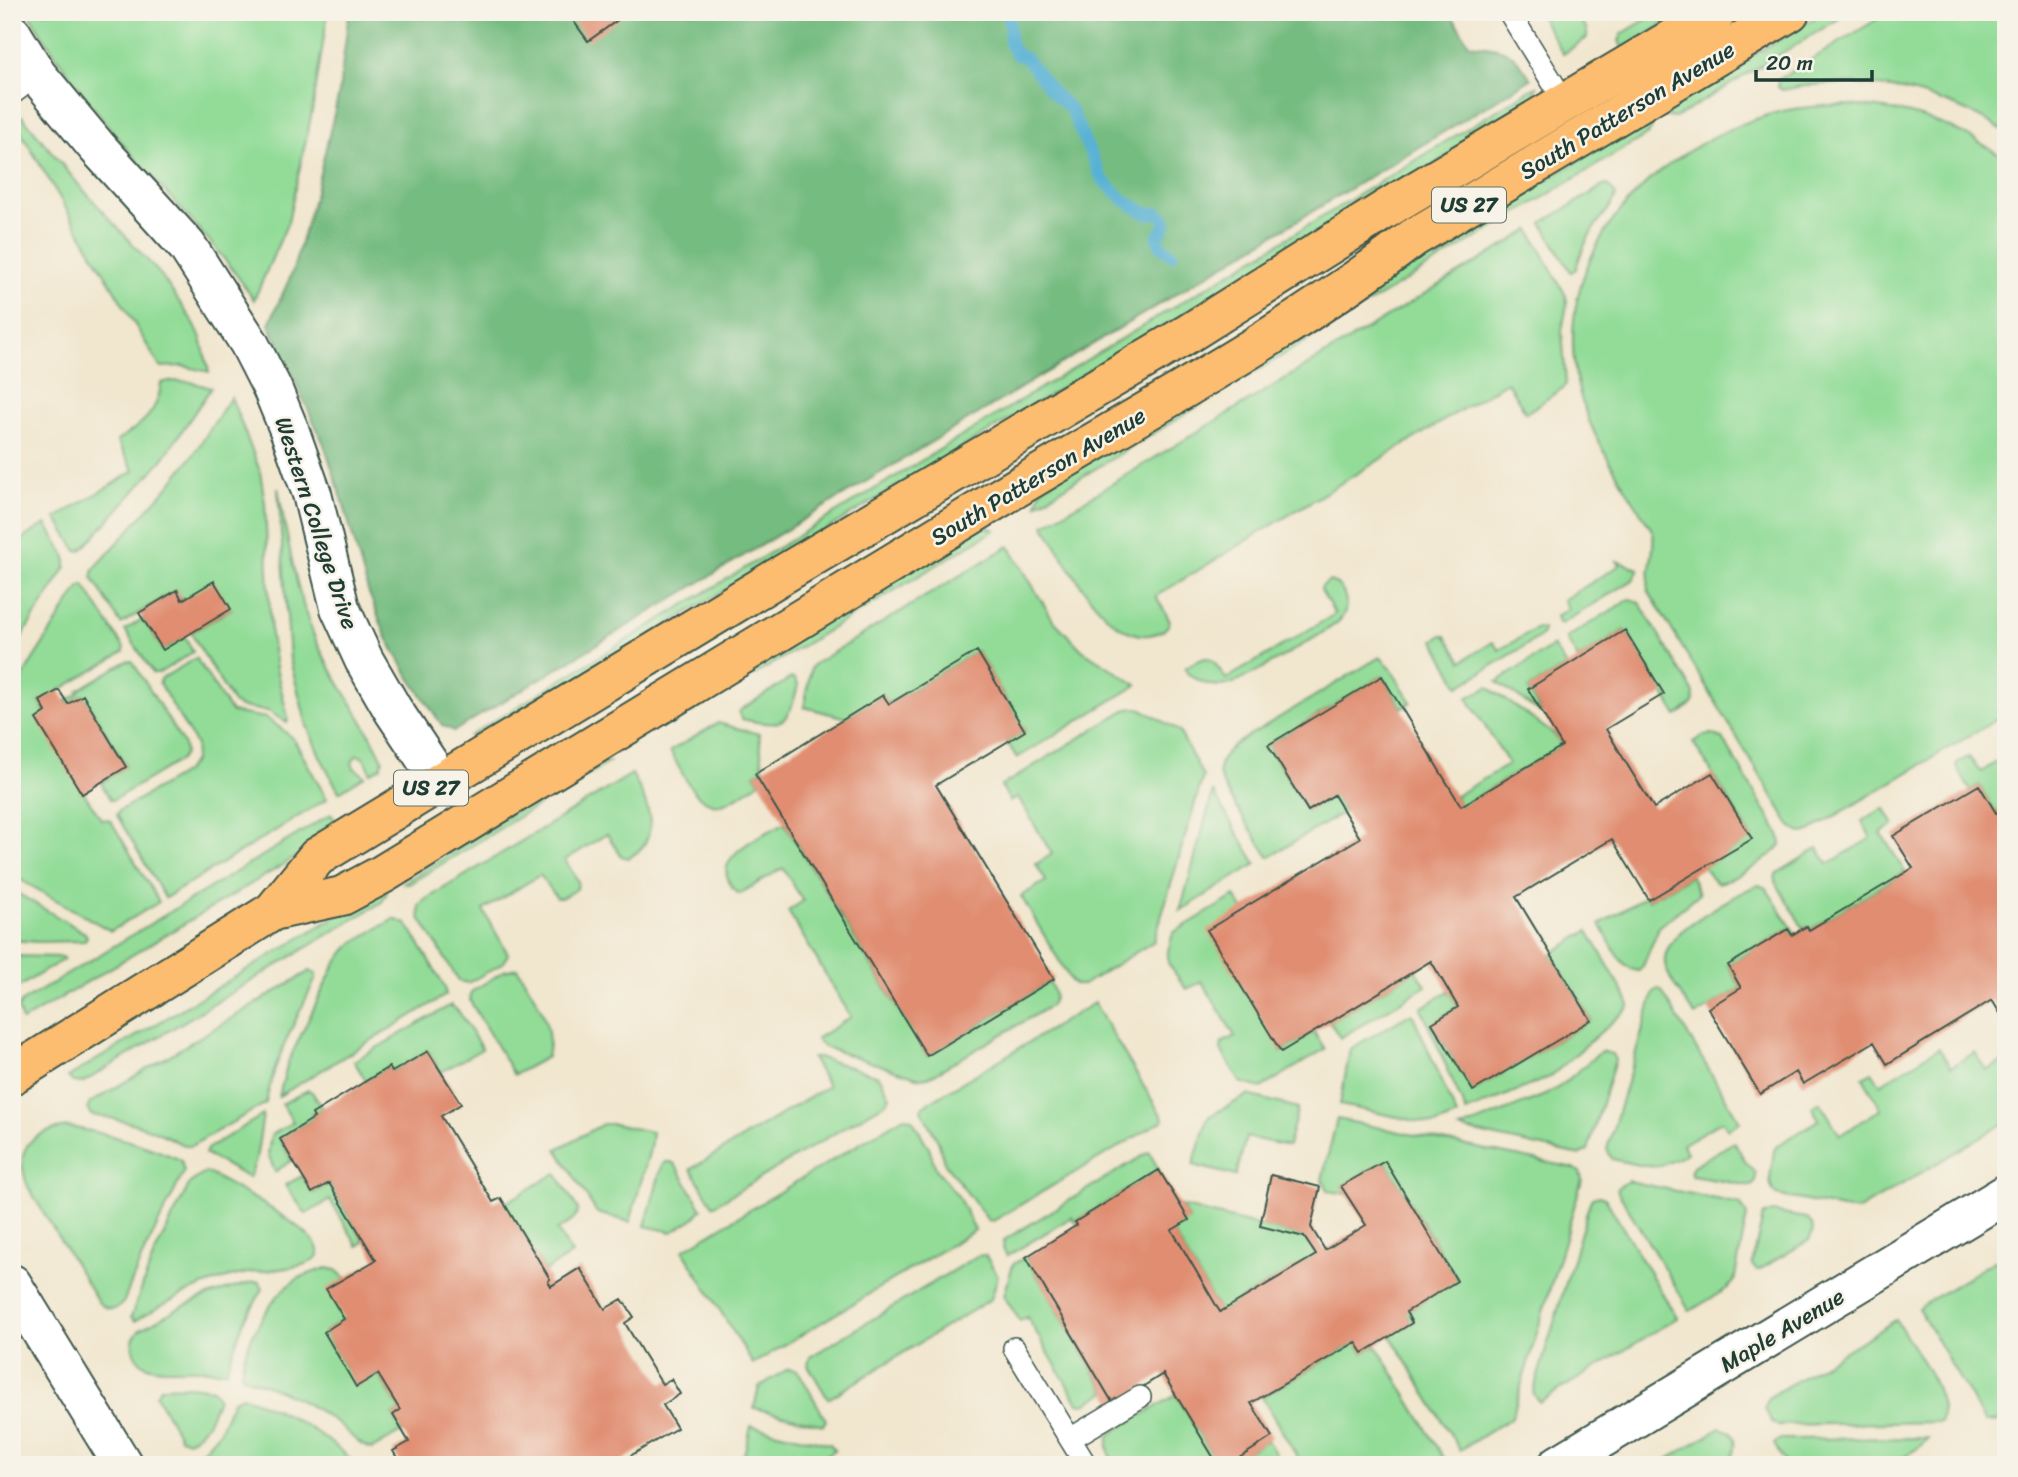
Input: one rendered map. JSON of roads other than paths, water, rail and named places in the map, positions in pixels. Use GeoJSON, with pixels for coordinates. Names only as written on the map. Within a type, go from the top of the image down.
{"type":"FeatureCollection","features":[{"type":"Feature","properties":{"kind":"highway","name":"South Patterson Avenue"},"geometry":{"type":"LineString","coordinates":[[12,1075],[273,911],[317,856],[1189,333],[1399,201],[1717,12]]}},
{"type":"Feature","properties":{"kind":"highway","name":"South Patterson Avenue"},"geometry":{"type":"LineString","coordinates":[[273,911],[342,896],[383,874],[1001,497],[1187,387],[1358,280],[1413,238],[1790,12]]}},
{"type":"Feature","properties":{"kind":"street","name":"Western College Drive"},"geometry":{"type":"LineString","coordinates":[[12,34],[24,84],[97,147],[187,246],[249,344],[290,432],[312,494],[340,608],[364,660],[441,782]]}},
{"type":"Feature","properties":{"kind":"street","name":"Maple Avenue"},"geometry":{"type":"LineString","coordinates":[[1558,1465],[2006,1194]]}},
{"type":"Feature","properties":{"kind":"street"},"geometry":{"type":"LineString","coordinates":[[12,1284],[123,1465]]}},
{"type":"Feature","properties":{"kind":"lane"},"geometry":{"type":"LineString","coordinates":[[1509,12],[1586,136]]}},
{"type":"Feature","properties":{"kind":"lane"},"geometry":{"type":"LineString","coordinates":[[1014,1348],[1086,1465]]}},
{"type":"Feature","properties":{"kind":"lane"},"geometry":{"type":"LineString","coordinates":[[1070,1440],[1140,1396]]}},
{"type":"Feature","properties":{"kind":"waterway"},"geometry":{"type":"LineString","coordinates":[[1009,12],[1010,45],[1017,55],[1026,58],[1054,94],[1070,108],[1102,179],[1124,200],[1147,214],[1158,213],[1164,218],[1166,224],[1157,238],[1161,246],[1172,255]]}}]}
